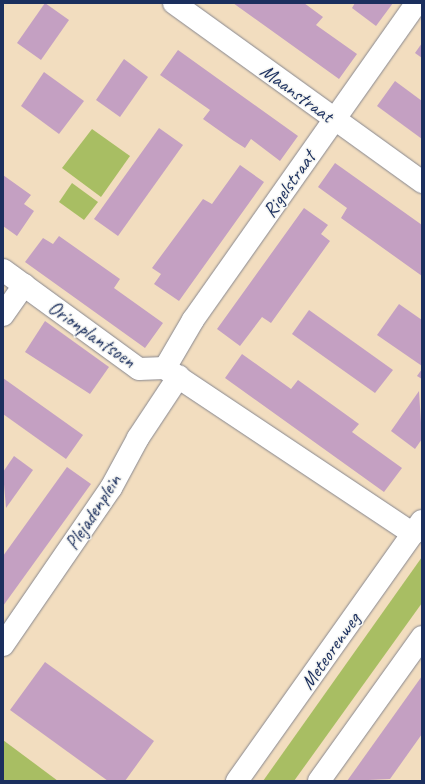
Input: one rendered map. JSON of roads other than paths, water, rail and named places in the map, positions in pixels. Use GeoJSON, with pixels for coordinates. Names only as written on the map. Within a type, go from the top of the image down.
{"type":"FeatureCollection","features":[{"type":"Feature","properties":{"kind":"street","name":"Maanstraat"},"geometry":{"type":"LineString","coordinates":[[174,3],[334,120],[422,182]]}},
{"type":"Feature","properties":{"kind":"street","name":"Rigelstraat"},"geometry":{"type":"LineString","coordinates":[[172,372],[193,320],[417,3]]}},
{"type":"Feature","properties":{"kind":"street","name":"Orionplantsoen"},"geometry":{"type":"LineString","coordinates":[[3,270],[139,369],[172,372]]}},
{"type":"Feature","properties":{"kind":"street"},"geometry":{"type":"LineString","coordinates":[[3,315],[24,285]]}},
{"type":"Feature","properties":{"kind":"street"},"geometry":{"type":"LineString","coordinates":[[172,372],[417,527]]}},
{"type":"Feature","properties":{"kind":"street","name":"Plejadenplein"},"geometry":{"type":"LineString","coordinates":[[3,645],[111,488],[172,372]]}},
{"type":"Feature","properties":{"kind":"street","name":"Meteorenweg"},"geometry":{"type":"LineString","coordinates":[[238,781],[417,527]]}},
{"type":"Feature","properties":{"kind":"street"},"geometry":{"type":"LineString","coordinates":[[319,781],[422,637]]}}]}
